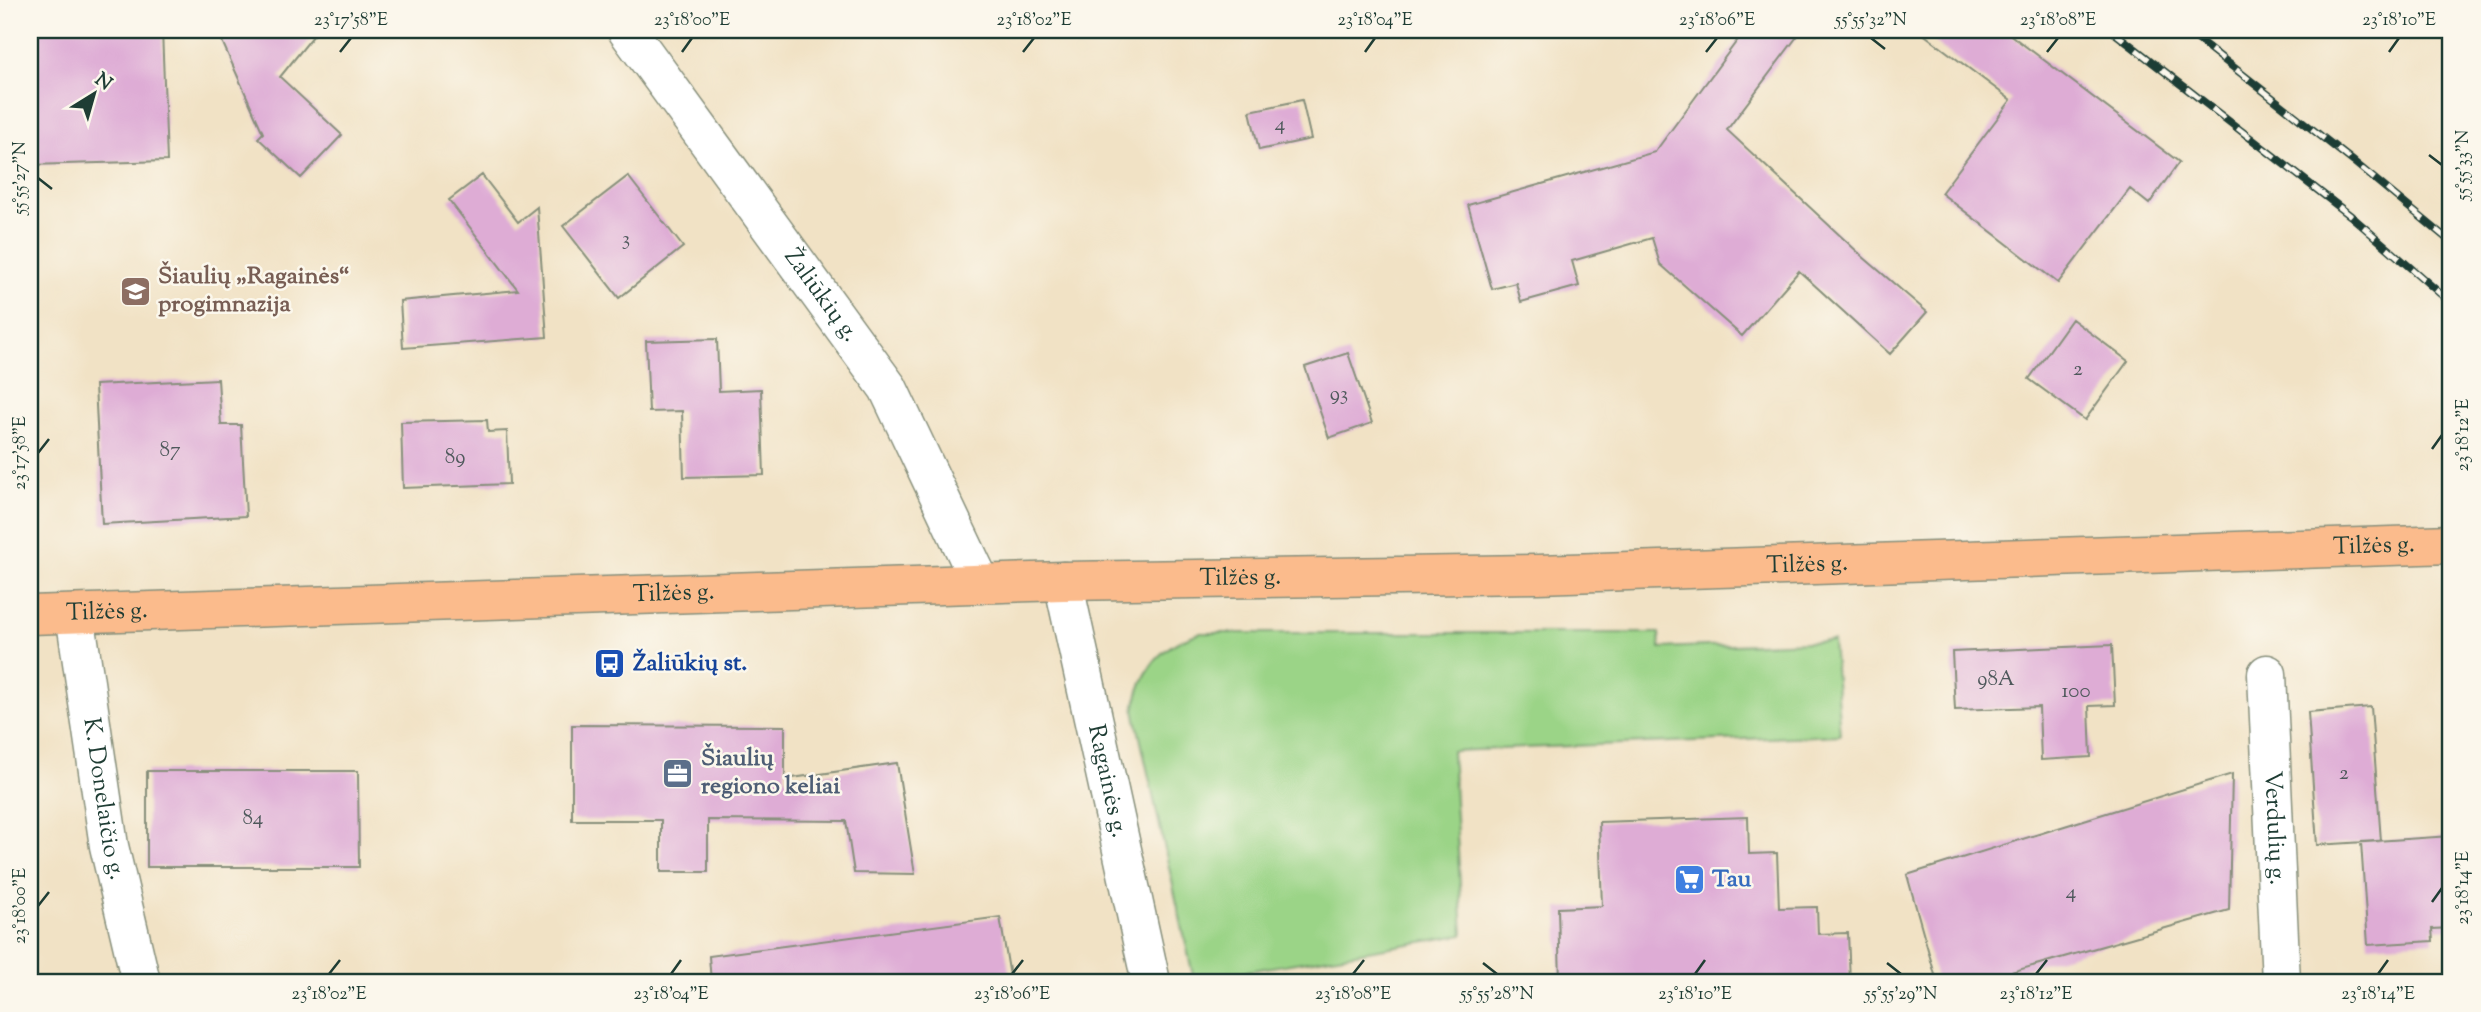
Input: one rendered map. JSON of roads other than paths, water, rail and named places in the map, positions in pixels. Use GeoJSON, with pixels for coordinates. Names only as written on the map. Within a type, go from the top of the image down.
{"type":"FeatureCollection","features":[{"type":"Feature","properties":{"kind":"highway","name":"Tilžės g."},"geometry":{"type":"LineString","coordinates":[[30,615],[1063,581],[1538,574],[1656,568],[2451,544]]}},
{"type":"Feature","properties":{"kind":"street","name":"Žaliūkių g."},"geometry":{"type":"LineString","coordinates":[[627,30],[888,388],[981,584]]}},
{"type":"Feature","properties":{"kind":"street","name":"Ragainės g."},"geometry":{"type":"LineString","coordinates":[[1063,581],[1151,982]]}},
{"type":"Feature","properties":{"kind":"street","name":"K. Donelaičio g."},"geometry":{"type":"LineString","coordinates":[[75,614],[109,846],[141,982]]}},
{"type":"Feature","properties":{"kind":"street","name":"Verdulių g."},"geometry":{"type":"LineString","coordinates":[[2267,674],[2281,982]]}},
{"type":"Feature","properties":{"kind":"railway"},"geometry":{"type":"LineString","coordinates":[[2111,30],[2351,216],[2451,303]]}},
{"type":"Feature","properties":{"kind":"railway"},"geometry":{"type":"LineString","coordinates":[[2186,30],[2451,242]]}},
{"type":"Feature","properties":{"kind":"place","name":"Šiaulių „Ragainės“ progimnazija"},"geometry":{"type":"Point","coordinates":[135,291]}},
{"type":"Feature","properties":{"kind":"place","name":"Žaliūkių st."},"geometry":{"type":"Point","coordinates":[610,664]}},
{"type":"Feature","properties":{"kind":"place","name":"Šiaulių regiono keliai"},"geometry":{"type":"Point","coordinates":[678,773]}},
{"type":"Feature","properties":{"kind":"place","name":"Tau"},"geometry":{"type":"Point","coordinates":[1689,880]}}]}
